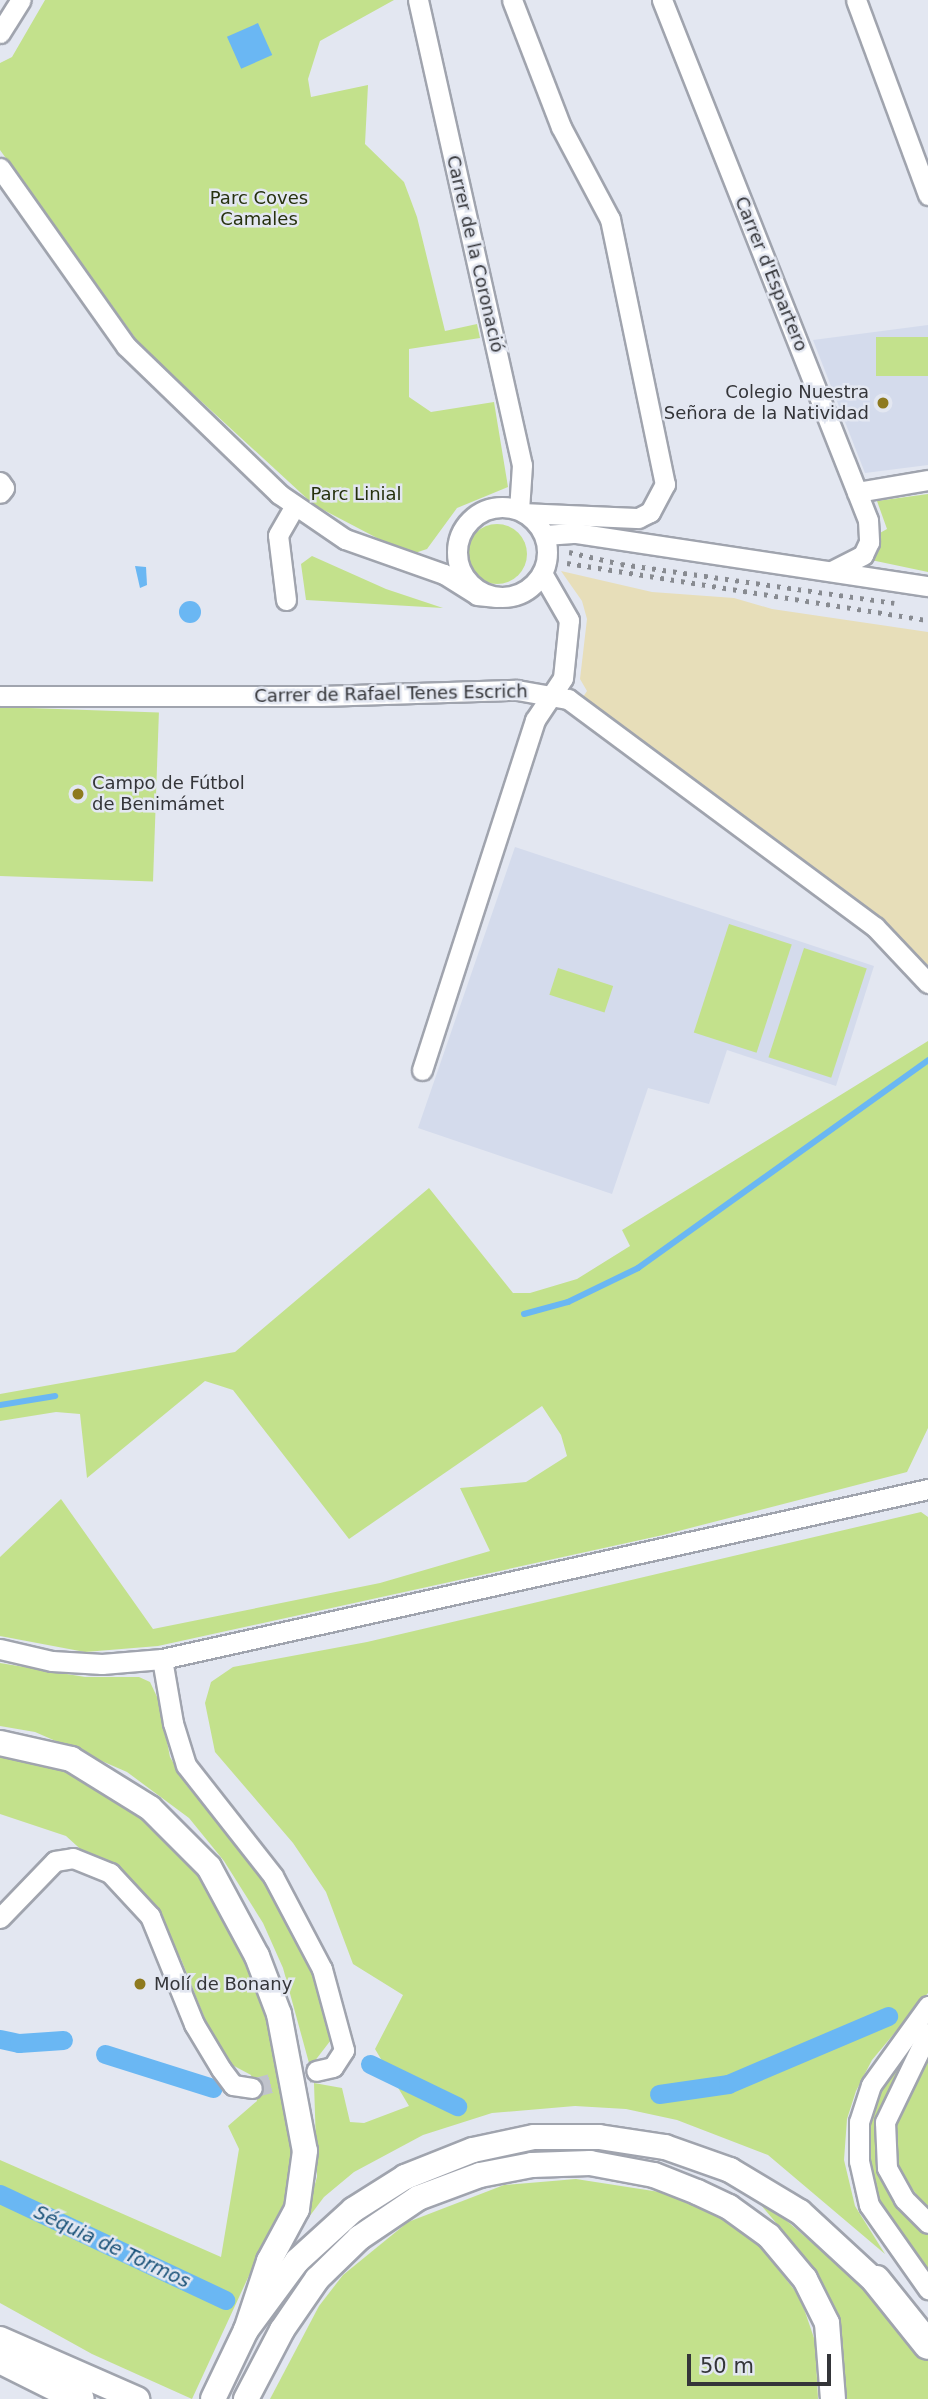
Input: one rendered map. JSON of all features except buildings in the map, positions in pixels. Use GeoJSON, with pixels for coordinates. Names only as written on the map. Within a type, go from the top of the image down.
{"type":"FeatureCollection","features":[{"type":"Feature","properties":{"kind":"highway"},"geometry":{"type":"LineString","coordinates":[[876,2280],[928,2345]]}},
{"type":"Feature","properties":{"kind":"highway"},"geometry":{"type":"LineString","coordinates":[[0,2359],[84,2388]]}},
{"type":"Feature","properties":{"kind":"main road"},"geometry":{"type":"LineString","coordinates":[[0,1743],[71,1759],[150,1808],[209,1867],[257,1956],[279,2014],[305,2151],[297,2209],[270,2261],[246,2330],[214,2396]]}},
{"type":"Feature","properties":{"kind":"main road"},"geometry":{"type":"LineString","coordinates":[[246,2330],[297,2261],[353,2210],[405,2177],[473,2150],[534,2137],[599,2137],[665,2147],[730,2170],[800,2212],[876,2280],[928,2337]]}},
{"type":"Feature","properties":{"kind":"main road"},"geometry":{"type":"LineString","coordinates":[[246,2399],[282,2330],[317,2279],[359,2238],[418,2198],[480,2175],[532,2165],[590,2163],[654,2175],[698,2192],[729,2207],[769,2236],[805,2279],[827,2323],[833,2399]]}},
{"type":"Feature","properties":{"kind":"main road"},"geometry":{"type":"LineString","coordinates":[[0,2326],[84,2388]]}},
{"type":"Feature","properties":{"kind":"main road"},"geometry":{"type":"LineString","coordinates":[[0,2339],[84,2388],[137,2399]]}},
{"type":"Feature","properties":{"kind":"street"},"geometry":{"type":"LineString","coordinates":[[0,33],[21,0]]}},
{"type":"Feature","properties":{"kind":"street","name":"Carrer de la Coronació"},"geometry":{"type":"LineString","coordinates":[[418,0],[522,465],[522,511]]}},
{"type":"Feature","properties":{"kind":"street"},"geometry":{"type":"LineString","coordinates":[[497,597],[483,593],[462,574],[457,546],[462,532],[481,512],[494,508],[638,518],[661,498],[663,464],[610,219],[561,127],[512,0]]}},
{"type":"Feature","properties":{"kind":"street","name":"Carrer d'Espartero"},"geometry":{"type":"LineString","coordinates":[[662,0],[868,520],[869,542],[856,562],[833,570]]}},
{"type":"Feature","properties":{"kind":"street"},"geometry":{"type":"LineString","coordinates":[[856,0],[928,195]]}},
{"type":"Feature","properties":{"kind":"street"},"geometry":{"type":"LineString","coordinates":[[0,168],[132,353],[294,507],[368,549],[444,574],[477,595],[497,597],[527,590],[562,604]]}},
{"type":"Feature","properties":{"kind":"street"},"geometry":{"type":"LineString","coordinates":[[857,492],[928,480]]}},
{"type":"Feature","properties":{"kind":"street"},"geometry":{"type":"LineString","coordinates":[[286,600],[278,535],[294,507]]}},
{"type":"Feature","properties":{"kind":"street"},"geometry":{"type":"LineString","coordinates":[[522,511],[545,535],[548,551],[542,573],[527,590]]}},
{"type":"Feature","properties":{"kind":"street"},"geometry":{"type":"LineString","coordinates":[[545,535],[576,533],[928,586]]}},
{"type":"Feature","properties":{"kind":"street"},"geometry":{"type":"LineString","coordinates":[[542,573],[569,620],[570,643],[563,678],[551,694],[568,699],[754,834],[875,927],[928,983]]}},
{"type":"Feature","properties":{"kind":"street","name":"Carrer de Rafael Tenes Escrich"},"geometry":{"type":"LineString","coordinates":[[0,696],[321,696],[517,690],[551,694],[535,720],[422,1070]]}},
{"type":"Feature","properties":{"kind":"street"},"geometry":{"type":"LineString","coordinates":[[0,1649],[52,1661],[89,1664],[162,1659],[928,1489]]}},
{"type":"Feature","properties":{"kind":"street"},"geometry":{"type":"LineString","coordinates":[[162,1659],[173,1723],[186,1765],[273,1876],[322,1969],[344,2050],[333,2067],[316,2071]]}},
{"type":"Feature","properties":{"kind":"street"},"geometry":{"type":"LineString","coordinates":[[0,1917],[55,1861],[73,1858],[110,1873],[150,1916],[194,2024],[221,2069],[233,2085],[252,2088]]}},
{"type":"Feature","properties":{"kind":"street"},"geometry":{"type":"LineString","coordinates":[[928,2006],[871,2085],[859,2122],[859,2161],[869,2205],[928,2289]]}},
{"type":"Feature","properties":{"kind":"street"},"geometry":{"type":"LineString","coordinates":[[928,2033],[885,2122],[887,2168],[904,2200],[928,2222]]}},
{"type":"Feature","properties":{"kind":"shaded area","name":"Colegio Nuestra Señora de la Natividad"},"geometry":{"type":"Polygon","coordinates":[[[928,325],[928,465],[865,473],[813,340],[928,325]]]}},
{"type":"Feature","properties":{"kind":"shaded area"},"geometry":{"type":"Polygon","coordinates":[[[515,847],[874,966],[836,1086],[727,1050],[709,1104],[648,1088],[612,1194],[418,1128],[515,847]]]}},
{"type":"Feature","properties":{"kind":"green space","name":"Parc Coves Camales"},"geometry":{"type":"Polygon","coordinates":[[[45,0],[394,0],[320,41],[308,79],[311,97],[368,85],[365,144],[404,182],[417,217],[445,331],[477,324],[480,338],[409,349],[409,397],[431,412],[494,402],[508,487],[457,508],[427,549],[415,553],[398,549],[314,505],[141,346],[0,150],[0,63],[12,57],[45,0]]]}},
{"type":"Feature","properties":{"kind":"green space"},"geometry":{"type":"Polygon","coordinates":[[[876,337],[928,337],[928,376],[876,376],[876,337]]]}},
{"type":"Feature","properties":{"kind":"green space"},"geometry":{"type":"Polygon","coordinates":[[[928,494],[928,572],[871,560],[880,545],[878,534],[887,529],[877,501],[928,494]]]}},
{"type":"Feature","properties":{"kind":"green space"},"geometry":{"type":"Polygon","coordinates":[[[497,524],[514,529],[522,537],[527,554],[522,571],[514,579],[497,584],[480,579],[472,571],[467,554],[472,537],[480,529],[497,524]]]}},
{"type":"Feature","properties":{"kind":"green space"},"geometry":{"type":"Polygon","coordinates":[[[312,556],[386,589],[443,608],[306,600],[301,564],[312,556]]]}},
{"type":"Feature","properties":{"kind":"green space","name":"Campo de Fútbol de Benimámet"},"geometry":{"type":"Polygon","coordinates":[[[0,707],[159,713],[153,881],[0,876],[0,707]]]}},
{"type":"Feature","properties":{"kind":"green space"},"geometry":{"type":"Polygon","coordinates":[[[729,924],[792,944],[757,1053],[694,1032],[729,924]]]}},
{"type":"Feature","properties":{"kind":"green space"},"geometry":{"type":"Polygon","coordinates":[[[804,948],[867,968],[831,1078],[768,1057],[804,948]]]}},
{"type":"Feature","properties":{"kind":"green space"},"geometry":{"type":"Polygon","coordinates":[[[558,968],[613,986],[605,1013],[549,995],[558,968]]]}},
{"type":"Feature","properties":{"kind":"green space"},"geometry":{"type":"Polygon","coordinates":[[[928,1041],[928,1428],[907,1472],[663,1535],[158,1646],[85,1652],[0,1636],[0,1557],[61,1499],[153,1629],[380,1583],[490,1551],[460,1488],[526,1482],[567,1456],[561,1435],[542,1406],[349,1539],[233,1390],[205,1381],[87,1478],[80,1414],[56,1412],[0,1421],[0,1394],[235,1352],[429,1188],[513,1293],[530,1293],[577,1279],[630,1246],[622,1230],[928,1041]]]}},
{"type":"Feature","properties":{"kind":"green space"},"geometry":{"type":"Polygon","coordinates":[[[921,1512],[928,1517],[928,1993],[872,2060],[856,2091],[847,2119],[844,2160],[855,2206],[885,2254],[768,2155],[677,2120],[626,2109],[575,2106],[492,2113],[423,2135],[354,2172],[324,2197],[303,2225],[317,2177],[314,2083],[342,2088],[350,2122],[364,2123],[409,2106],[375,2049],[403,1995],[353,1964],[326,1892],[293,1843],[215,1752],[205,1703],[211,1682],[233,1667],[367,1642],[921,1512]]]}},
{"type":"Feature","properties":{"kind":"green space"},"geometry":{"type":"Polygon","coordinates":[[[0,1663],[85,1677],[139,1677],[150,1682],[159,1701],[170,1757],[187,1786],[250,1861],[282,1910],[323,1995],[334,2036],[314,2062],[309,2063],[283,1968],[263,1923],[224,1861],[189,1818],[127,1772],[35,1732],[0,1726],[0,1663]]]}},
{"type":"Feature","properties":{"kind":"green space"},"geometry":{"type":"Polygon","coordinates":[[[0,1753],[48,1762],[121,1796],[176,1843],[238,1933],[275,2027],[293,2160],[284,2216],[252,2269],[192,2399],[92,2354],[0,2303],[0,2160],[221,2257],[239,2149],[228,2126],[257,2101],[251,2075],[221,2059],[181,1959],[151,1913],[66,1836],[0,1814],[0,1753]]]}},
{"type":"Feature","properties":{"kind":"green space"},"geometry":{"type":"Polygon","coordinates":[[[917,2038],[884,2105],[882,2172],[890,2195],[928,2232],[928,2274],[882,2208],[866,2145],[879,2087],[917,2038]]]}},
{"type":"Feature","properties":{"kind":"green space"},"geometry":{"type":"Polygon","coordinates":[[[928,2055],[928,2210],[899,2171],[895,2125],[928,2055]]]}},
{"type":"Feature","properties":{"kind":"green space"},"geometry":{"type":"Polygon","coordinates":[[[576,2179],[666,2193],[717,2214],[755,2240],[800,2297],[815,2341],[818,2399],[270,2399],[319,2306],[343,2275],[408,2222],[504,2185],[576,2179]]]}},
{"type":"Feature","properties":{"kind":"green space"},"geometry":{"type":"Polygon","coordinates":[[[761,2205],[787,2221],[863,2287],[928,2361],[928,2399],[845,2399],[841,2337],[831,2303],[815,2269],[761,2205]]]}},
{"type":"Feature","properties":{"kind":"sand"},"geometry":{"type":"Polygon","coordinates":[[[561,571],[652,592],[734,598],[772,609],[928,632],[928,965],[787,847],[583,697],[587,691],[580,679],[587,619],[582,601],[561,571]]]}},
{"type":"Feature","properties":{"kind":"water"},"geometry":{"type":"Polygon","coordinates":[[[258,23],[272,55],[241,69],[227,37],[258,23]]]}},
{"type":"Feature","properties":{"kind":"water"},"geometry":{"type":"Polygon","coordinates":[[[135,566],[146,567],[147,585],[140,588],[135,566]]]}},
{"type":"Feature","properties":{"kind":"water"},"geometry":{"type":"Polygon","coordinates":[[[190,601],[198,604],[201,612],[198,620],[190,623],[182,620],[179,612],[182,604],[190,601]]]}},
{"type":"Feature","properties":{"kind":"waterway"},"geometry":{"type":"LineString","coordinates":[[524,1314],[568,1302],[638,1268],[928,1060]]}},
{"type":"Feature","properties":{"kind":"waterway"},"geometry":{"type":"LineString","coordinates":[[0,1405],[55,1396]]}},
{"type":"Feature","properties":{"kind":"waterway"},"geometry":{"type":"LineString","coordinates":[[659,2094],[728,2084],[888,2016]]}},
{"type":"Feature","properties":{"kind":"waterway"},"geometry":{"type":"LineString","coordinates":[[0,2039],[19,2043],[63,2040]]}},
{"type":"Feature","properties":{"kind":"waterway"},"geometry":{"type":"LineString","coordinates":[[105,2054],[213,2088]]}},
{"type":"Feature","properties":{"kind":"waterway"},"geometry":{"type":"LineString","coordinates":[[370,2064],[457,2106]]}},
{"type":"Feature","properties":{"kind":"waterway","name":"Séquia de Tormos"},"geometry":{"type":"LineString","coordinates":[[0,2194],[225,2300]]}},
{"type":"Feature","properties":{"kind":"tunnel"},"geometry":{"type":"LineString","coordinates":[[252,2088],[316,2071]]}},
{"type":"Feature","properties":{"kind":"railway"},"geometry":{"type":"LineString","coordinates":[[569,552],[621,564],[894,603]]}},
{"type":"Feature","properties":{"kind":"railway"},"geometry":{"type":"LineString","coordinates":[[567,563],[928,620]]}},
{"type":"Feature","properties":{"kind":"place","name":"Colegio Nuestra Señora de la Natividad"},"geometry":{"type":"Point","coordinates":[883,403]}},
{"type":"Feature","properties":{"kind":"place","name":"Campo de Fútbol de Benimámet"},"geometry":{"type":"Point","coordinates":[78,794]}},
{"type":"Feature","properties":{"kind":"place","name":"Molí de Bonany"},"geometry":{"type":"Point","coordinates":[140,1984]}},
{"type":"Feature","properties":{"kind":"park label","name":"Parc Linial"},"geometry":{"type":"Point","coordinates":[356,494]}}]}
